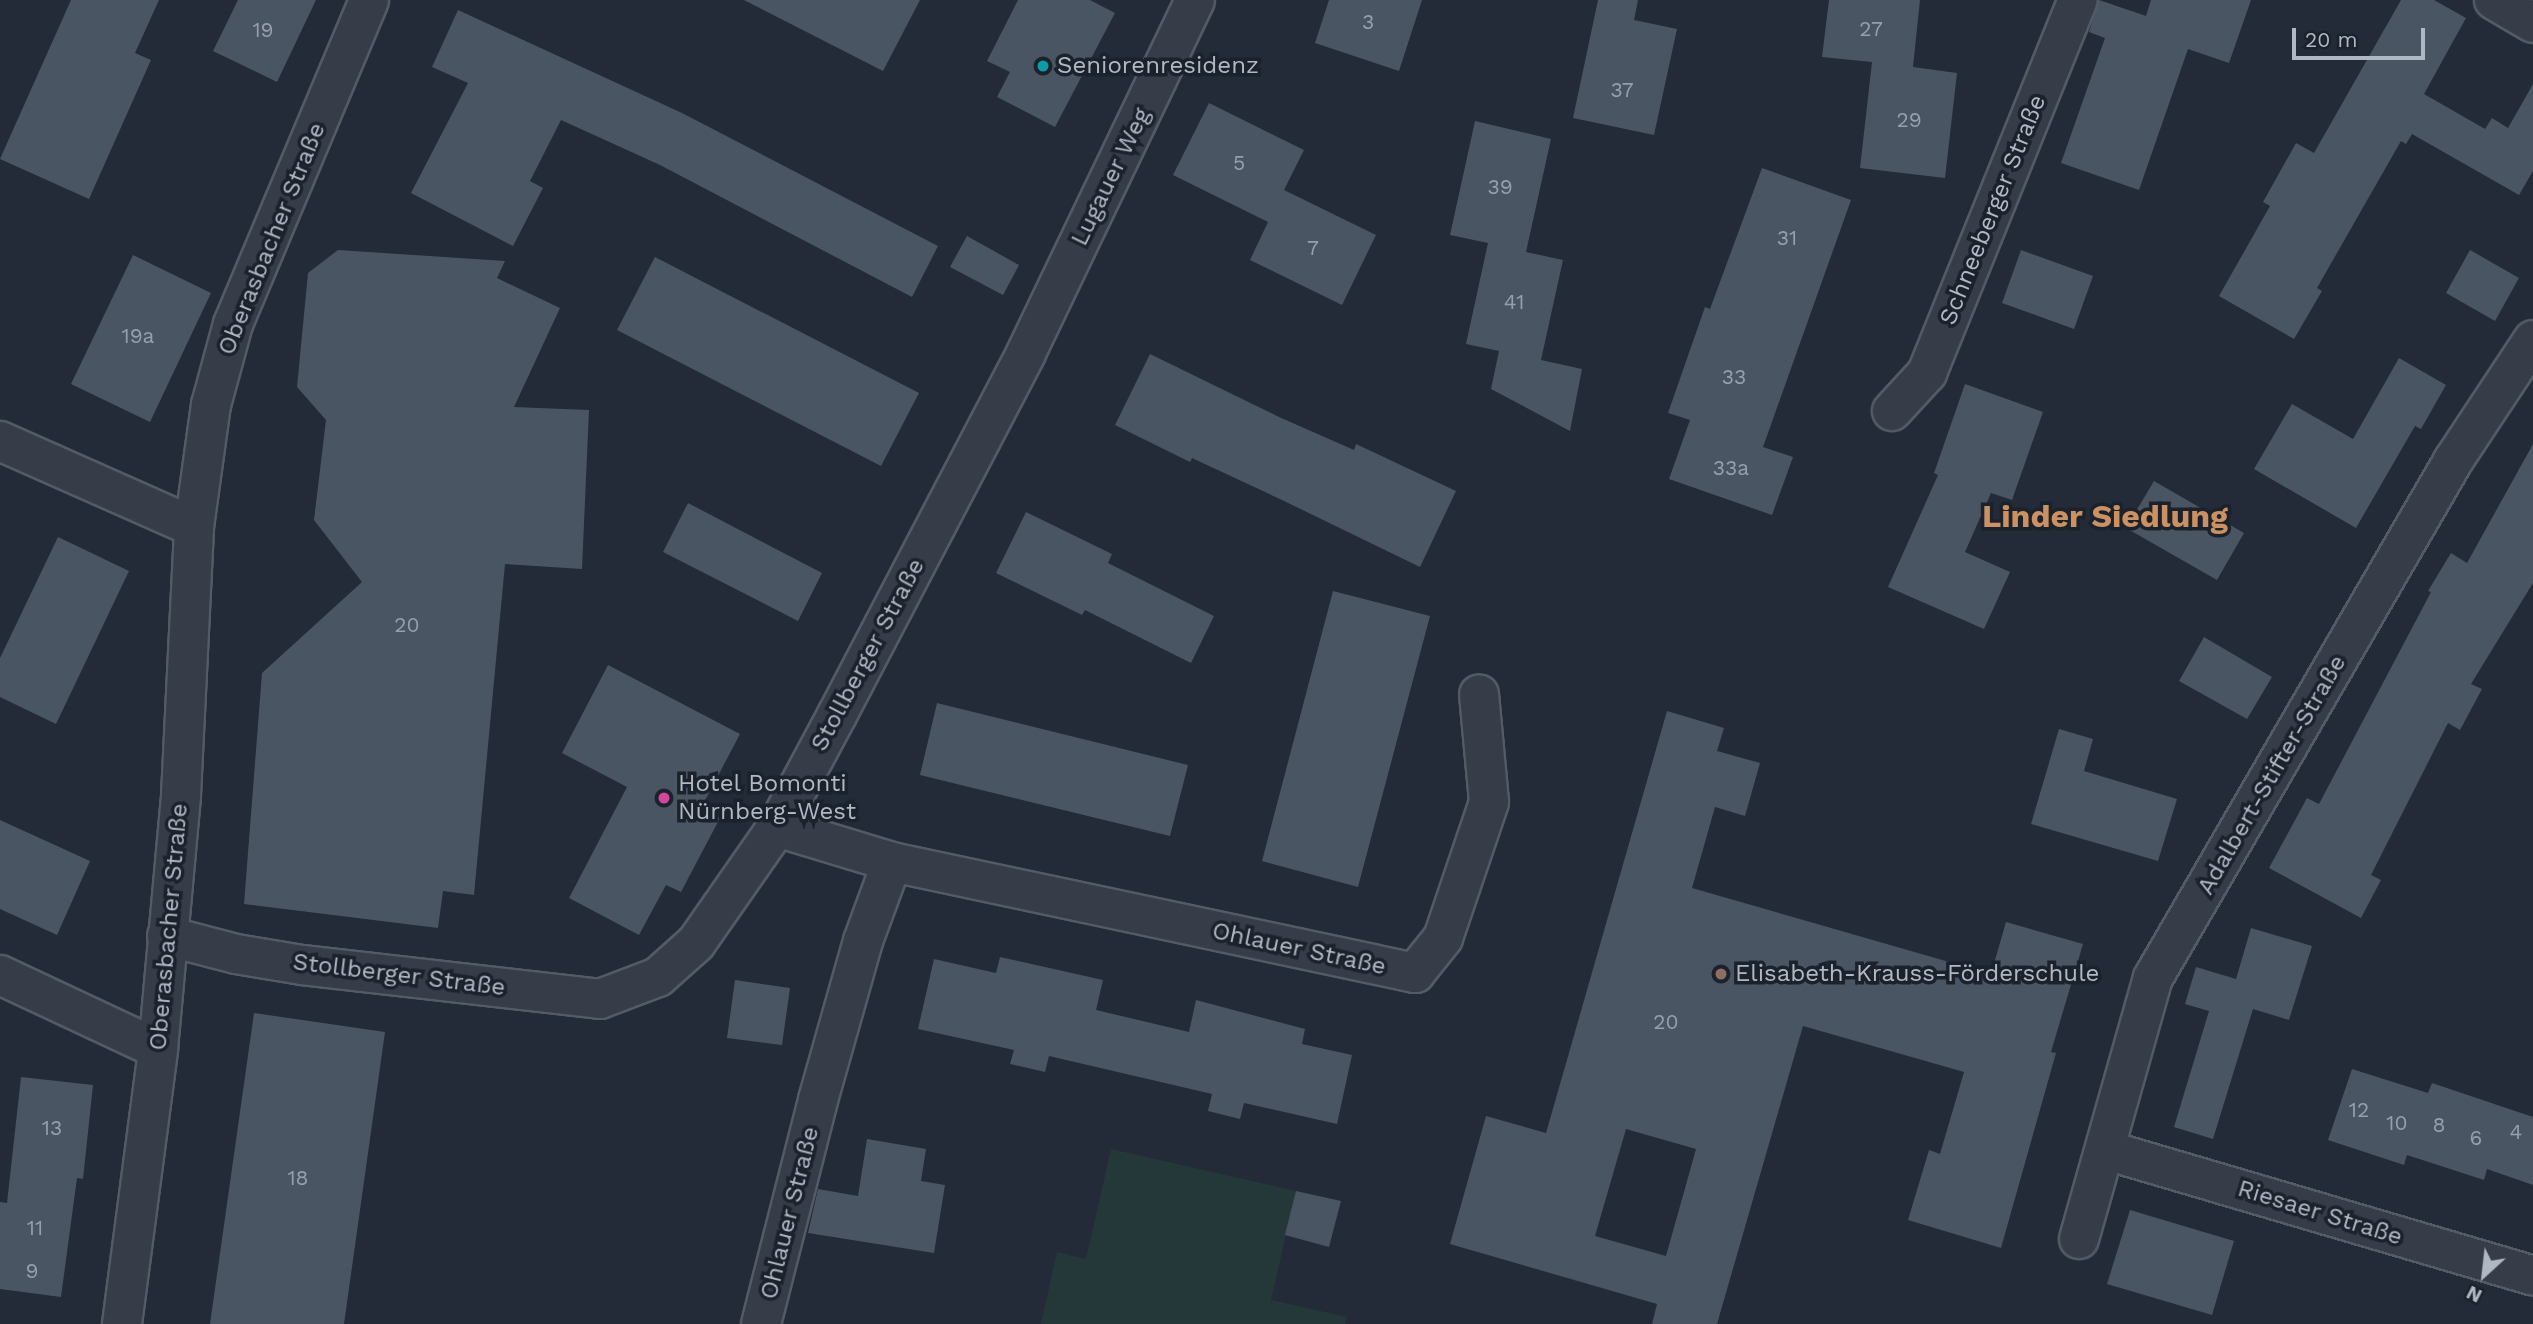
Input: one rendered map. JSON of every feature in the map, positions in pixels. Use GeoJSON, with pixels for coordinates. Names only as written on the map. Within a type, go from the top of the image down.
{"type":"FeatureCollection","features":[{"type":"Feature","properties":{"kind":"street","name":"Oberasbacher Straße"},"geometry":{"type":"LineString","coordinates":[[122,1324],[158,1049],[181,795],[194,527],[211,405],[233,324],[369,0]]}},
{"type":"Feature","properties":{"kind":"street","name":"Lugauer Weg"},"geometry":{"type":"LineString","coordinates":[[1026,353],[1195,0]]}},
{"type":"Feature","properties":{"kind":"street","name":"Schneeberger Straße"},"geometry":{"type":"LineString","coordinates":[[1892,411],[1927,373],[2078,0]]}},
{"type":"Feature","properties":{"kind":"street"},"geometry":{"type":"LineString","coordinates":[[2494,0],[2533,23]]}},
{"type":"Feature","properties":{"kind":"street","name":"Adalbert-Stifter-Straße"},"geometry":{"type":"LineString","coordinates":[[2079,1239],[2153,978],[2453,461],[2533,341]]}},
{"type":"Feature","properties":{"kind":"street","name":"Stollberger Straße"},"geometry":{"type":"LineString","coordinates":[[167,936],[236,954],[302,965],[600,999],[658,977],[696,943],[777,827],[1026,353]]}},
{"type":"Feature","properties":{"kind":"street"},"geometry":{"type":"LineString","coordinates":[[0,441],[194,527]]}},
{"type":"Feature","properties":{"kind":"street","name":"Ohlauer Straße"},"geometry":{"type":"LineString","coordinates":[[777,827],[892,862],[1415,973],[1443,939],[1489,802],[1479,694]]}},
{"type":"Feature","properties":{"kind":"street","name":"Ohlauer Straße"},"geometry":{"type":"LineString","coordinates":[[761,1324],[818,1100],[863,940],[892,862]]}},
{"type":"Feature","properties":{"kind":"street"},"geometry":{"type":"LineString","coordinates":[[0,975],[158,1049]]}},
{"type":"Feature","properties":{"kind":"street","name":"Riesaer Straße"},"geometry":{"type":"LineString","coordinates":[[2106,1150],[2533,1276]]}},
{"type":"Feature","properties":{"kind":"shaded area"},"geometry":{"type":"Polygon","coordinates":[[[1111,1149],[1296,1191],[1271,1300],[1347,1317],[1345,1324],[1041,1324],[1057,1252],[1086,1259],[1111,1149]]]}},
{"type":"Feature","properties":{"kind":"building"},"geometry":{"type":"Polygon","coordinates":[[[71,0],[159,0],[135,53],[151,60],[89,199],[0,159],[71,0]]]}},
{"type":"Feature","properties":{"kind":"building"},"geometry":{"type":"Polygon","coordinates":[[[238,0],[316,0],[277,82],[213,51],[238,0]]]}},
{"type":"Feature","properties":{"kind":"building"},"geometry":{"type":"Polygon","coordinates":[[[744,0],[920,0],[883,71],[744,0]]]}},
{"type":"Feature","properties":{"kind":"building","name":"Seniorenresidenz"},"geometry":{"type":"Polygon","coordinates":[[[1018,0],[1090,0],[1115,13],[1055,127],[997,97],[1010,72],[987,61],[1018,0]]]}},
{"type":"Feature","properties":{"kind":"building"},"geometry":{"type":"Polygon","coordinates":[[[1329,0],[1422,0],[1399,71],[1315,43],[1329,0]]]}},
{"type":"Feature","properties":{"kind":"building"},"geometry":{"type":"Polygon","coordinates":[[[1598,0],[1638,0],[1634,20],[1677,29],[1654,135],[1573,118],[1598,0]]]}},
{"type":"Feature","properties":{"kind":"building"},"geometry":{"type":"Polygon","coordinates":[[[1829,0],[1920,0],[1913,67],[1957,73],[1945,178],[1860,168],[1872,62],[1822,57],[1829,0]]]}},
{"type":"Feature","properties":{"kind":"building"},"geometry":{"type":"Polygon","coordinates":[[[2099,0],[2146,16],[2151,0],[2251,0],[2229,63],[2188,49],[2139,190],[2061,163],[2105,38],[2089,32],[2099,0]]]}},
{"type":"Feature","properties":{"kind":"building"},"geometry":{"type":"Polygon","coordinates":[[[2401,0],[2434,0],[2466,18],[2424,94],[2485,129],[2492,118],[2508,128],[2533,84],[2533,171],[2519,195],[2412,134],[2406,144],[2401,141],[2317,288],[2322,291],[2294,339],[2219,296],[2270,206],[2263,202],[2296,143],[2314,153],[2401,0]]]}},
{"type":"Feature","properties":{"kind":"building"},"geometry":{"type":"Polygon","coordinates":[[[458,10],[682,113],[938,246],[912,297],[660,165],[561,120],[530,181],[543,188],[513,246],[411,193],[468,83],[432,67],[458,10]]]}},
{"type":"Feature","properties":{"kind":"building"},"geometry":{"type":"Polygon","coordinates":[[[1209,103],[1304,150],[1284,190],[1376,235],[1342,305],[1250,260],[1268,222],[1173,175],[1209,103]]]}},
{"type":"Feature","properties":{"kind":"building"},"geometry":{"type":"Polygon","coordinates":[[[1475,121],[1551,139],[1526,252],[1563,260],[1541,360],[1582,369],[1570,431],[1491,389],[1499,351],[1466,344],[1488,243],[1450,235],[1475,121]]]}},
{"type":"Feature","properties":{"kind":"building"},"geometry":{"type":"Polygon","coordinates":[[[1762,168],[1851,200],[1763,447],[1793,457],[1772,515],[1669,479],[1690,420],[1668,413],[1705,307],[1710,309],[1762,168]]]}},
{"type":"Feature","properties":{"kind":"building"},"geometry":{"type":"Polygon","coordinates":[[[967,236],[1019,265],[1003,295],[950,267],[967,236]]]}},
{"type":"Feature","properties":{"kind":"building"},"geometry":{"type":"Polygon","coordinates":[[[338,250],[505,261],[497,278],[560,308],[514,407],[589,410],[582,569],[505,564],[474,895],[443,891],[438,928],[244,904],[262,673],[362,582],[314,520],[326,420],[297,387],[308,273],[338,250]]]}},
{"type":"Feature","properties":{"kind":"building"},"geometry":{"type":"Polygon","coordinates":[[[2021,250],[2093,276],[2074,329],[2002,303],[2021,250]]]}},
{"type":"Feature","properties":{"kind":"building"},"geometry":{"type":"Polygon","coordinates":[[[2470,250],[2519,278],[2495,321],[2446,293],[2470,250]]]}},
{"type":"Feature","properties":{"kind":"building"},"geometry":{"type":"Polygon","coordinates":[[[133,255],[211,293],[150,422],[71,384],[133,255]]]}},
{"type":"Feature","properties":{"kind":"building"},"geometry":{"type":"Polygon","coordinates":[[[655,257],[919,393],[881,466],[617,330],[655,257]]]}},
{"type":"Feature","properties":{"kind":"building"},"geometry":{"type":"Polygon","coordinates":[[[1150,354],[1279,417],[1354,450],[1356,444],[1456,491],[1420,567],[1192,458],[1190,462],[1115,425],[1150,354]]]}},
{"type":"Feature","properties":{"kind":"building"},"geometry":{"type":"Polygon","coordinates":[[[2399,358],[2446,385],[2421,429],[2415,426],[2356,528],[2254,469],[2292,404],[2353,439],[2399,358]]]}},
{"type":"Feature","properties":{"kind":"building"},"geometry":{"type":"Polygon","coordinates":[[[1965,384],[2043,412],[2012,500],[1991,493],[1965,552],[2010,572],[1984,629],[1888,587],[1938,475],[1934,473],[1965,384]]]}},
{"type":"Feature","properties":{"kind":"building"},"geometry":{"type":"Polygon","coordinates":[[[2533,444],[2533,583],[2471,684],[2482,689],[2460,730],[2448,723],[2371,875],[2381,880],[2361,918],[2269,868],[2307,798],[2319,804],[2431,592],[2428,591],[2451,553],[2467,563],[2533,444]]]}},
{"type":"Feature","properties":{"kind":"building"},"geometry":{"type":"Polygon","coordinates":[[[2154,481],[2244,533],[2217,580],[2126,528],[2154,481]]]}},
{"type":"Feature","properties":{"kind":"building"},"geometry":{"type":"Polygon","coordinates":[[[688,503],[822,573],[798,621],[663,552],[688,503]]]}},
{"type":"Feature","properties":{"kind":"building"},"geometry":{"type":"Polygon","coordinates":[[[1026,512],[1112,554],[1108,563],[1214,616],[1191,663],[1085,610],[1082,615],[996,573],[1026,512]]]}},
{"type":"Feature","properties":{"kind":"building"},"geometry":{"type":"Polygon","coordinates":[[[58,537],[129,571],[56,724],[0,697],[0,658],[58,537]]]}},
{"type":"Feature","properties":{"kind":"building"},"geometry":{"type":"Polygon","coordinates":[[[1333,591],[1430,616],[1358,887],[1262,861],[1333,591]]]}},
{"type":"Feature","properties":{"kind":"building"},"geometry":{"type":"Polygon","coordinates":[[[2204,637],[2272,677],[2247,719],[2179,681],[2204,637]]]}},
{"type":"Feature","properties":{"kind":"building","name":"Hotel Bomonti Nürnberg-West"},"geometry":{"type":"Polygon","coordinates":[[[608,665],[740,734],[701,808],[720,818],[681,892],[666,885],[639,935],[569,898],[627,787],[562,753],[608,665]]]}},
{"type":"Feature","properties":{"kind":"building"},"geometry":{"type":"Polygon","coordinates":[[[937,703],[1188,765],[1170,836],[920,775],[937,703]]]}},
{"type":"Feature","properties":{"kind":"building"},"geometry":{"type":"Polygon","coordinates":[[[1667,711],[1724,728],[1717,751],[1760,763],[1745,816],[1715,807],[1692,888],[1991,974],[2006,922],[2083,944],[2051,1052],[2056,1053],[2001,1248],[1908,1220],[1929,1150],[1940,1154],[1964,1072],[1803,1026],[1717,1324],[1652,1324],[1657,1304],[1450,1244],[1486,1116],[1546,1133],[1667,711]],[[1626,1129],[1595,1236],[1666,1256],[1696,1149],[1626,1129]]]}},
{"type":"Feature","properties":{"kind":"building"},"geometry":{"type":"Polygon","coordinates":[[[2059,729],[2093,739],[2084,771],[2177,799],[2158,861],[2031,824],[2059,729]]]}},
{"type":"Feature","properties":{"kind":"building"},"geometry":{"type":"Polygon","coordinates":[[[0,820],[90,861],[57,935],[0,909],[0,820]]]}},
{"type":"Feature","properties":{"kind":"building"},"geometry":{"type":"Polygon","coordinates":[[[2251,928],[2312,946],[2289,1020],[2253,1009],[2213,1139],[2174,1127],[2209,1011],[2185,1004],[2196,967],[2236,979],[2251,928]]]}},
{"type":"Feature","properties":{"kind":"building"},"geometry":{"type":"Polygon","coordinates":[[[1000,957],[1103,980],[1096,1010],[1189,1032],[1196,1000],[1305,1029],[1302,1044],[1352,1055],[1337,1124],[1244,1103],[1240,1119],[1208,1111],[1212,1094],[1049,1056],[1045,1072],[1010,1064],[1014,1050],[918,1029],[934,959],[996,973],[1000,957]]]}},
{"type":"Feature","properties":{"kind":"building"},"geometry":{"type":"Polygon","coordinates":[[[735,980],[790,988],[782,1045],[727,1038],[735,980]]]}},
{"type":"Feature","properties":{"kind":"building"},"geometry":{"type":"Polygon","coordinates":[[[254,1013],[385,1032],[344,1324],[210,1324],[254,1013]]]}},
{"type":"Feature","properties":{"kind":"building"},"geometry":{"type":"Polygon","coordinates":[[[2352,1069],[2428,1093],[2432,1083],[2533,1117],[2533,1185],[2487,1169],[2484,1180],[2407,1155],[2404,1165],[2328,1140],[2352,1069]]]}},
{"type":"Feature","properties":{"kind":"building"},"geometry":{"type":"Polygon","coordinates":[[[21,1077],[93,1085],[83,1179],[77,1178],[61,1297],[0,1289],[0,1202],[7,1203],[21,1077]]]}},
{"type":"Feature","properties":{"kind":"building"},"geometry":{"type":"Polygon","coordinates":[[[867,1139],[926,1149],[921,1181],[945,1185],[934,1253],[808,1233],[818,1189],[858,1196],[867,1139]]]}},
{"type":"Feature","properties":{"kind":"building"},"geometry":{"type":"Polygon","coordinates":[[[1296,1191],[1341,1201],[1329,1247],[1285,1235],[1296,1191]]]}},
{"type":"Feature","properties":{"kind":"building"},"geometry":{"type":"Polygon","coordinates":[[[2130,1210],[2234,1241],[2212,1315],[2107,1284],[2130,1210]]]}},
{"type":"Feature","properties":{"kind":"place","name":"Seniorenresidenz"},"geometry":{"type":"Point","coordinates":[1043,66]}},
{"type":"Feature","properties":{"kind":"place","name":"Hotel Bomonti Nürnberg-West"},"geometry":{"type":"Point","coordinates":[664,798]}},
{"type":"Feature","properties":{"kind":"place","name":"Elisabeth-Krauss-Förderschule"},"geometry":{"type":"Point","coordinates":[1721,974]}},
{"type":"Feature","properties":{"kind":"district","name":"Linder Siedlung"},"geometry":{"type":"Point","coordinates":[2105,516]}}]}
